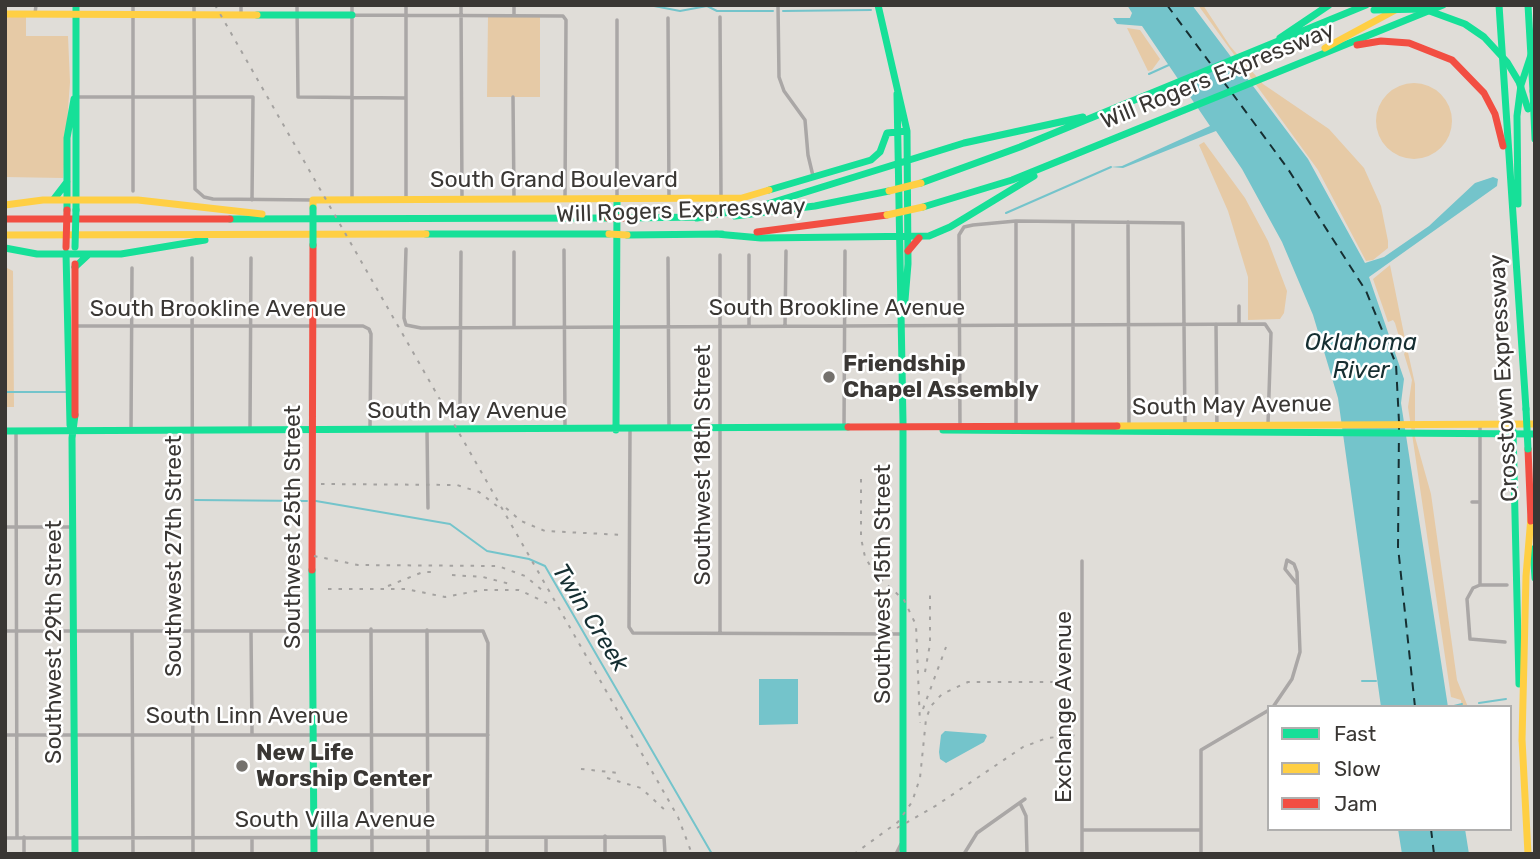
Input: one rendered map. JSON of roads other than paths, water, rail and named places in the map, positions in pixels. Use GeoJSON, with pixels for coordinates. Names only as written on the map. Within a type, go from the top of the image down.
{"type":"FeatureCollection","features":[{"type":"Feature","properties":{"kind":"main road","name":"Southwest 15th Street"},"geometry":{"type":"LineString","coordinates":[[878,5],[902,131],[908,251],[903,325]]}},
{"type":"Feature","properties":{"kind":"main road"},"geometry":{"type":"LineString","coordinates":[[1264,48],[1329,5]]}},
{"type":"Feature","properties":{"kind":"main road"},"geometry":{"type":"LineString","coordinates":[[1290,67],[1403,5]]}},
{"type":"Feature","properties":{"kind":"main road","name":"Will Rogers Expressway"},"geometry":{"type":"LineString","coordinates":[[5,235],[716,234],[805,228],[887,215],[982,191],[1443,5]]}},
{"type":"Feature","properties":{"kind":"main road"},"geometry":{"type":"LineString","coordinates":[[1499,5],[1510,175]]}},
{"type":"Feature","properties":{"kind":"main road"},"geometry":{"type":"LineString","coordinates":[[1528,5],[1535,139]]}},
{"type":"Feature","properties":{"kind":"main road","name":"Will Rogers Expressway"},"geometry":{"type":"LineString","coordinates":[[5,219],[696,218],[782,211],[889,191],[993,158],[1333,20],[1370,8],[1424,9],[1454,18],[1472,29],[1507,62],[1528,109],[1535,146]]}},
{"type":"Feature","properties":{"kind":"main road"},"geometry":{"type":"LineString","coordinates":[[5,14],[76,10],[133,14],[352,16]]}},
{"type":"Feature","properties":{"kind":"main road","name":"Southwest 29th Street"},"geometry":{"type":"LineString","coordinates":[[71,326],[75,288],[76,10]]}},
{"type":"Feature","properties":{"kind":"main road"},"geometry":{"type":"LineString","coordinates":[[1324,54],[1390,41],[1426,47],[1452,60],[1473,78],[1489,101],[1497,121],[1510,175]]}},
{"type":"Feature","properties":{"kind":"main road"},"geometry":{"type":"LineString","coordinates":[[1521,328],[1515,135],[1521,85],[1535,43]]}},
{"type":"Feature","properties":{"kind":"main road","name":"Southwest 29th Street"},"geometry":{"type":"LineString","coordinates":[[74,98],[68,132],[66,288],[71,326],[75,425],[72,431],[75,854]]}},
{"type":"Feature","properties":{"kind":"main road"},"geometry":{"type":"LineString","coordinates":[[696,218],[772,203],[974,140],[1030,131],[1119,107]]}},
{"type":"Feature","properties":{"kind":"main road","name":"South Grand Boulevard"},"geometry":{"type":"LineString","coordinates":[[313,204],[407,199],[742,198],[874,158],[881,149],[886,134],[902,131]]}},
{"type":"Feature","properties":{"kind":"main road","name":"Southwest 15th Street"},"geometry":{"type":"LineString","coordinates":[[902,854],[903,325],[898,238],[903,162]]}},
{"type":"Feature","properties":{"kind":"main road"},"geometry":{"type":"LineString","coordinates":[[716,234],[921,237],[944,230],[1055,163]]}},
{"type":"Feature","properties":{"kind":"main road","name":"Crosstown Expressway"},"geometry":{"type":"LineString","coordinates":[[1510,175],[1535,578]]}},
{"type":"Feature","properties":{"kind":"main road"},"geometry":{"type":"LineString","coordinates":[[53,200],[67,182]]}},
{"type":"Feature","properties":{"kind":"main road"},"geometry":{"type":"LineString","coordinates":[[5,205],[67,199],[138,200],[288,218]]}},
{"type":"Feature","properties":{"kind":"main road"},"geometry":{"type":"LineString","coordinates":[[616,430],[617,199]]}},
{"type":"Feature","properties":{"kind":"main road","name":"Southwest 25th Street"},"geometry":{"type":"LineString","coordinates":[[313,204],[311,431],[314,854]]}},
{"type":"Feature","properties":{"kind":"main road"},"geometry":{"type":"LineString","coordinates":[[5,248],[88,254],[132,253],[190,242],[270,235]]}},
{"type":"Feature","properties":{"kind":"main road"},"geometry":{"type":"LineString","coordinates":[[908,251],[921,237]]}},
{"type":"Feature","properties":{"kind":"main road"},"geometry":{"type":"LineString","coordinates":[[75,267],[88,254]]}},
{"type":"Feature","properties":{"kind":"main road"},"geometry":{"type":"LineString","coordinates":[[898,264],[908,264]]}},
{"type":"Feature","properties":{"kind":"main road"},"geometry":{"type":"LineString","coordinates":[[66,288],[75,288]]}},
{"type":"Feature","properties":{"kind":"main road","name":"South May Avenue"},"geometry":{"type":"LineString","coordinates":[[1217,429],[1268,424],[1535,424]]}},
{"type":"Feature","properties":{"kind":"main road"},"geometry":{"type":"LineString","coordinates":[[1513,424],[1528,854]]}},
{"type":"Feature","properties":{"kind":"main road","name":"South May Avenue"},"geometry":{"type":"LineString","coordinates":[[5,431],[1217,429],[1309,434],[1535,433]]}},
{"type":"Feature","properties":{"kind":"main road"},"geometry":{"type":"LineString","coordinates":[[1522,741],[1526,576],[1531,517]]}},
{"type":"Feature","properties":{"kind":"street"},"geometry":{"type":"LineString","coordinates":[[36,5],[36,14]]}},
{"type":"Feature","properties":{"kind":"street"},"geometry":{"type":"LineString","coordinates":[[133,5],[133,191]]}},
{"type":"Feature","properties":{"kind":"street"},"geometry":{"type":"LineString","coordinates":[[193,97],[194,5]]}},
{"type":"Feature","properties":{"kind":"street"},"geometry":{"type":"LineString","coordinates":[[241,5],[241,15]]}},
{"type":"Feature","properties":{"kind":"street"},"geometry":{"type":"LineString","coordinates":[[297,5],[298,97],[406,98]]}},
{"type":"Feature","properties":{"kind":"street"},"geometry":{"type":"LineString","coordinates":[[352,5],[352,200]]}},
{"type":"Feature","properties":{"kind":"street"},"geometry":{"type":"LineString","coordinates":[[407,5],[407,199]]}},
{"type":"Feature","properties":{"kind":"street"},"geometry":{"type":"LineString","coordinates":[[461,5],[462,200]]}},
{"type":"Feature","properties":{"kind":"street"},"geometry":{"type":"LineString","coordinates":[[514,5],[514,14]]}},
{"type":"Feature","properties":{"kind":"street"},"geometry":{"type":"LineString","coordinates":[[778,6],[779,77],[784,92],[805,120],[813,176]]}},
{"type":"Feature","properties":{"kind":"street"},"geometry":{"type":"LineString","coordinates":[[352,16],[563,16],[566,20],[565,199]]}},
{"type":"Feature","properties":{"kind":"street"},"geometry":{"type":"LineString","coordinates":[[720,17],[721,198]]}},
{"type":"Feature","properties":{"kind":"street"},"geometry":{"type":"LineString","coordinates":[[668,18],[669,199]]}},
{"type":"Feature","properties":{"kind":"street"},"geometry":{"type":"LineString","coordinates":[[617,20],[617,199]]}},
{"type":"Feature","properties":{"kind":"street","name":"South Grand Boulevard"},"geometry":{"type":"LineString","coordinates":[[193,97],[195,190],[204,197],[313,204]]}},
{"type":"Feature","properties":{"kind":"street"},"geometry":{"type":"LineString","coordinates":[[74,98],[253,97],[252,200]]}},
{"type":"Feature","properties":{"kind":"street"},"geometry":{"type":"LineString","coordinates":[[513,97],[514,199]]}},
{"type":"Feature","properties":{"kind":"street"},"geometry":{"type":"LineString","coordinates":[[1016,221],[1016,429]]}},
{"type":"Feature","properties":{"kind":"street"},"geometry":{"type":"LineString","coordinates":[[960,429],[959,235],[964,227],[1016,221],[1183,223],[1185,429]]}},
{"type":"Feature","properties":{"kind":"street"},"geometry":{"type":"LineString","coordinates":[[1073,222],[1073,429]]}},
{"type":"Feature","properties":{"kind":"street"},"geometry":{"type":"LineString","coordinates":[[1128,222],[1129,429]]}},
{"type":"Feature","properties":{"kind":"street","name":"South Brookline Avenue"},"geometry":{"type":"LineString","coordinates":[[405,250],[406,325],[460,328],[514,325],[1129,326],[1239,323],[1268,326],[1271,336],[1268,424]]}},
{"type":"Feature","properties":{"kind":"street"},"geometry":{"type":"LineString","coordinates":[[564,250],[565,430]]}},
{"type":"Feature","properties":{"kind":"street"},"geometry":{"type":"LineString","coordinates":[[785,326],[786,251]]}},
{"type":"Feature","properties":{"kind":"street"},"geometry":{"type":"LineString","coordinates":[[844,429],[845,251]]}},
{"type":"Feature","properties":{"kind":"street"},"geometry":{"type":"LineString","coordinates":[[460,406],[461,252]]}},
{"type":"Feature","properties":{"kind":"street"},"geometry":{"type":"LineString","coordinates":[[514,252],[514,325]]}},
{"type":"Feature","properties":{"kind":"street"},"geometry":{"type":"LineString","coordinates":[[749,254],[749,326]]}},
{"type":"Feature","properties":{"kind":"street","name":"Southwest 18th Street"},"geometry":{"type":"LineString","coordinates":[[720,255],[720,634]]}},
{"type":"Feature","properties":{"kind":"street","name":"Southwest 27th Street"},"geometry":{"type":"LineString","coordinates":[[192,258],[190,430],[193,854]]}},
{"type":"Feature","properties":{"kind":"street"},"geometry":{"type":"LineString","coordinates":[[250,431],[251,258]]}},
{"type":"Feature","properties":{"kind":"street"},"geometry":{"type":"LineString","coordinates":[[668,258],[669,430]]}},
{"type":"Feature","properties":{"kind":"street"},"geometry":{"type":"LineString","coordinates":[[131,431],[132,268]]}},
{"type":"Feature","properties":{"kind":"street"},"geometry":{"type":"LineString","coordinates":[[1239,306],[1239,323]]}},
{"type":"Feature","properties":{"kind":"street"},"geometry":{"type":"LineString","coordinates":[[1216,324],[1217,429]]}},
{"type":"Feature","properties":{"kind":"street","name":"South Brookline Avenue"},"geometry":{"type":"LineString","coordinates":[[71,326],[363,326],[369,329],[370,430]]}},
{"type":"Feature","properties":{"kind":"street"},"geometry":{"type":"LineString","coordinates":[[1480,424],[1480,585]]}},
{"type":"Feature","properties":{"kind":"street"},"geometry":{"type":"LineString","coordinates":[[428,430],[428,508]]}},
{"type":"Feature","properties":{"kind":"street"},"geometry":{"type":"LineString","coordinates":[[630,430],[629,627],[633,634],[902,634]]}},
{"type":"Feature","properties":{"kind":"street"},"geometry":{"type":"LineString","coordinates":[[16,431],[17,837]]}},
{"type":"Feature","properties":{"kind":"street"},"geometry":{"type":"LineString","coordinates":[[1472,502],[1480,502]]}},
{"type":"Feature","properties":{"kind":"street"},"geometry":{"type":"LineString","coordinates":[[5,527],[73,527]]}},
{"type":"Feature","properties":{"kind":"street"},"geometry":{"type":"LineString","coordinates":[[1275,705],[1289,687],[1298,662],[1300,630],[1297,584],[1294,564],[1287,560],[1285,569],[1297,584]]}},
{"type":"Feature","properties":{"kind":"street","name":"Exchange Avenue"},"geometry":{"type":"LineString","coordinates":[[1082,561],[1082,854]]}},
{"type":"Feature","properties":{"kind":"street"},"geometry":{"type":"LineString","coordinates":[[1505,642],[1471,639],[1467,599],[1473,588],[1480,585],[1507,585]]}},
{"type":"Feature","properties":{"kind":"street"},"geometry":{"type":"LineString","coordinates":[[371,629],[372,854]]}},
{"type":"Feature","properties":{"kind":"street"},"geometry":{"type":"LineString","coordinates":[[5,631],[477,629],[485,633],[487,854]]}},
{"type":"Feature","properties":{"kind":"street"},"geometry":{"type":"LineString","coordinates":[[427,630],[428,854]]}},
{"type":"Feature","properties":{"kind":"street"},"geometry":{"type":"LineString","coordinates":[[132,631],[132,854]]}},
{"type":"Feature","properties":{"kind":"street"},"geometry":{"type":"LineString","coordinates":[[251,631],[252,734]]}},
{"type":"Feature","properties":{"kind":"street"},"geometry":{"type":"LineString","coordinates":[[1201,854],[1201,750],[1267,711]]}},
{"type":"Feature","properties":{"kind":"street","name":"South Linn Avenue"},"geometry":{"type":"LineString","coordinates":[[5,735],[488,735]]}},
{"type":"Feature","properties":{"kind":"street"},"geometry":{"type":"LineString","coordinates":[[964,854],[972,837],[1025,799]]}},
{"type":"Feature","properties":{"kind":"street"},"geometry":{"type":"LineString","coordinates":[[1020,803],[1026,816],[1027,854]]}},
{"type":"Feature","properties":{"kind":"street"},"geometry":{"type":"LineString","coordinates":[[1082,830],[1200,830]]}},
{"type":"Feature","properties":{"kind":"street"},"geometry":{"type":"LineString","coordinates":[[605,836],[605,854]]}},
{"type":"Feature","properties":{"kind":"street","name":"South Villa Avenue"},"geometry":{"type":"LineString","coordinates":[[5,838],[664,836],[665,854]]}},
{"type":"Feature","properties":{"kind":"street"},"geometry":{"type":"LineString","coordinates":[[24,837],[24,854]]}},
{"type":"Feature","properties":{"kind":"street"},"geometry":{"type":"LineString","coordinates":[[252,837],[252,854]]}},
{"type":"Feature","properties":{"kind":"street"},"geometry":{"type":"LineString","coordinates":[[546,838],[546,854]]}},
{"type":"Feature","properties":{"kind":"street","name":"Southwest 15th Street"},"geometry":{"type":"LineString","coordinates":[[896,854],[902,842]]}},
{"type":"Feature","properties":{"kind":"water","name":"Oklahoma River"},"geometry":{"type":"Polygon","coordinates":[[[1127,5],[1192,5],[1308,159],[1365,263],[1384,257],[1429,226],[1475,183],[1493,177],[1498,179],[1497,186],[1369,277],[1404,379],[1401,403],[1448,705],[1381,705],[1338,398],[1313,315],[1282,242],[1242,169],[1216,131],[1123,168],[1111,167],[1122,166],[1210,126],[1142,26],[1117,24],[1113,18],[1130,18],[1132,13],[1127,5]]]}},
{"type":"Feature","properties":{"kind":"water"},"geometry":{"type":"Polygon","coordinates":[[[759,679],[798,679],[798,724],[759,725],[759,679]]]}},
{"type":"Feature","properties":{"kind":"water"},"geometry":{"type":"Polygon","coordinates":[[[945,731],[987,736],[984,742],[946,763],[940,759],[939,752],[941,735],[945,731]]]}},
{"type":"Feature","properties":{"kind":"water"},"geometry":{"type":"Polygon","coordinates":[[[1398,831],[1465,831],[1469,854],[1402,854],[1398,831]]]}},
{"type":"Feature","properties":{"kind":"waterway"},"geometry":{"type":"LineString","coordinates":[[649,5],[680,11],[707,6],[717,11],[773,11]]}},
{"type":"Feature","properties":{"kind":"waterway"},"geometry":{"type":"LineString","coordinates":[[783,11],[871,10]]}},
{"type":"Feature","properties":{"kind":"waterway"},"geometry":{"type":"LineString","coordinates":[[1149,74],[1171,64]]}},
{"type":"Feature","properties":{"kind":"waterway"},"geometry":{"type":"LineString","coordinates":[[1006,213],[1111,167]]}},
{"type":"Feature","properties":{"kind":"waterway","name":"Twin Creek"},"geometry":{"type":"LineString","coordinates":[[5,392],[66,392]]}},
{"type":"Feature","properties":{"kind":"waterway","name":"Twin Creek"},"geometry":{"type":"LineString","coordinates":[[195,500],[307,501]]}},
{"type":"Feature","properties":{"kind":"waterway","name":"Twin Creek"},"geometry":{"type":"LineString","coordinates":[[316,501],[450,524],[487,551],[529,559],[545,566],[712,854]]}},
{"type":"Feature","properties":{"kind":"waterway"},"geometry":{"type":"LineString","coordinates":[[1362,681],[1376,681]]}},
{"type":"Feature","properties":{"kind":"waterway"},"geometry":{"type":"LineString","coordinates":[[1479,703],[1506,699]]}},
{"type":"Feature","properties":{"kind":"waterway"},"geometry":{"type":"LineString","coordinates":[[1458,705],[1462,704]]}},
{"type":"Feature","properties":{"kind":"railway"},"geometry":{"type":"LineString","coordinates":[[215,5],[678,817],[692,854]]}},
{"type":"Feature","properties":{"kind":"railway"},"geometry":{"type":"LineString","coordinates":[[861,479],[861,538],[865,557],[875,574],[904,600],[916,625],[920,723]]}},
{"type":"Feature","properties":{"kind":"railway"},"geometry":{"type":"LineString","coordinates":[[321,484],[457,485],[479,492],[497,506]]}},
{"type":"Feature","properties":{"kind":"railway"},"geometry":{"type":"LineString","coordinates":[[506,508],[521,521],[545,531],[625,535]]}},
{"type":"Feature","properties":{"kind":"railway"},"geometry":{"type":"LineString","coordinates":[[314,556],[358,565],[498,566],[525,576],[543,591]]}},
{"type":"Feature","properties":{"kind":"railway"},"geometry":{"type":"LineString","coordinates":[[388,586],[423,572],[434,572]]}},
{"type":"Feature","properties":{"kind":"railway"},"geometry":{"type":"LineString","coordinates":[[452,575],[483,577],[510,584]]}},
{"type":"Feature","properties":{"kind":"railway"},"geometry":{"type":"LineString","coordinates":[[328,589],[406,589],[445,597],[482,590],[519,590],[547,603]]}},
{"type":"Feature","properties":{"kind":"railway"},"geometry":{"type":"LineString","coordinates":[[925,672],[930,644],[930,595]]}},
{"type":"Feature","properties":{"kind":"railway"},"geometry":{"type":"LineString","coordinates":[[923,709],[946,647]]}},
{"type":"Feature","properties":{"kind":"railway"},"geometry":{"type":"LineString","coordinates":[[854,854],[898,822],[912,802],[920,778],[926,719],[931,706],[942,694],[968,682],[1054,682]]}},
{"type":"Feature","properties":{"kind":"railway"},"geometry":{"type":"LineString","coordinates":[[897,828],[937,805],[1023,747],[1047,738],[1078,735]]}},
{"type":"Feature","properties":{"kind":"railway"},"geometry":{"type":"LineString","coordinates":[[581,769],[619,773]]}},
{"type":"Feature","properties":{"kind":"railway"},"geometry":{"type":"LineString","coordinates":[[607,778],[641,788],[666,811]]}},
{"type":"Feature","properties":{"kind":"place","name":"Friendship Chapel Assembly"},"geometry":{"type":"Point","coordinates":[829,377]}},
{"type":"Feature","properties":{"kind":"place","name":"New Life Worship Center"},"geometry":{"type":"Point","coordinates":[242,766]}}]}
